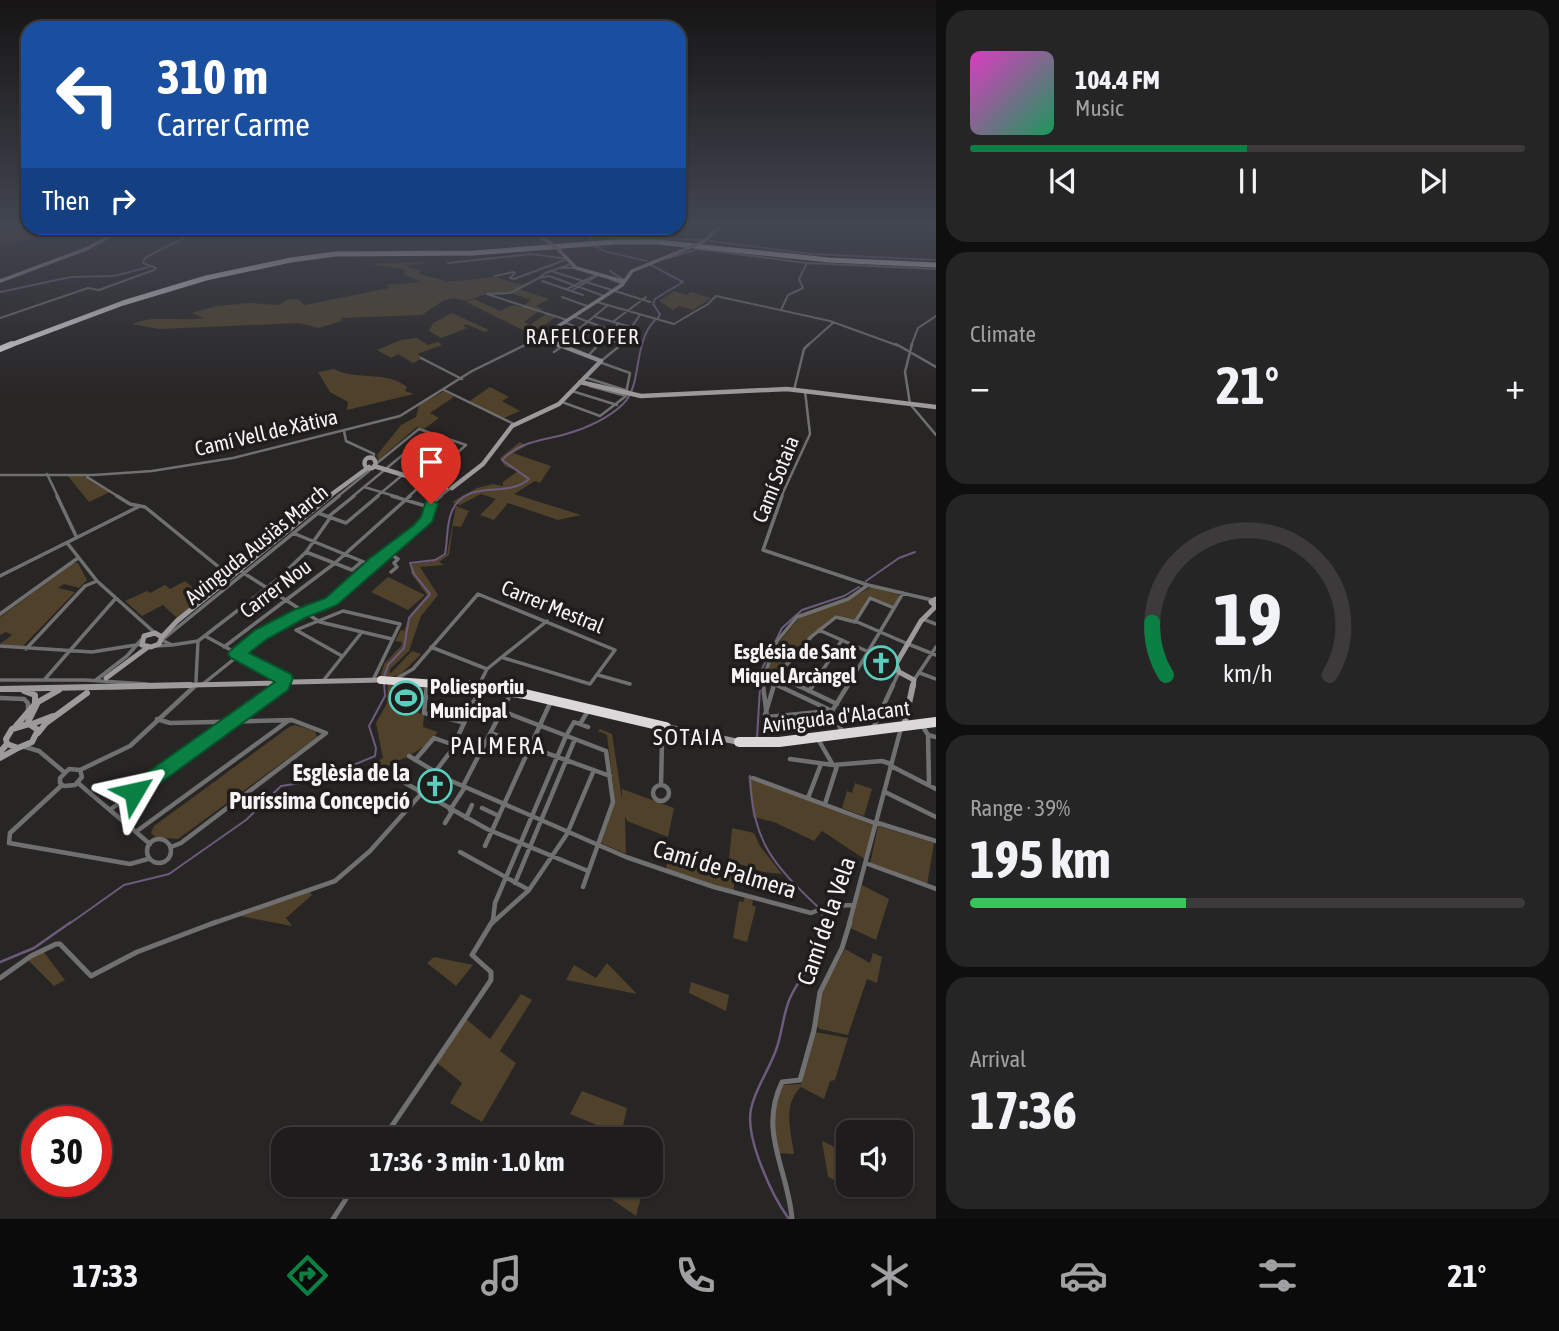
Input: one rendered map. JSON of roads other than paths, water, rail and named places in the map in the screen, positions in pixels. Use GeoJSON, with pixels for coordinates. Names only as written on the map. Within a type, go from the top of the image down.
{"type":"FeatureCollection","features":[{"type":"Feature","properties":{"kind":"highway"},"geometry":{"type":"LineString","coordinates":[[0,350],[133,301],[199,281]]}},
{"type":"Feature","properties":{"kind":"highway"},"geometry":{"type":"LineString","coordinates":[[394,679],[480,685],[666,727]]}},
{"type":"Feature","properties":{"kind":"highway","name":"Avinguda d'Alacant"},"geometry":{"type":"LineString","coordinates":[[739,742],[779,742],[936,722]]}},
{"type":"Feature","properties":{"kind":"street"},"geometry":{"type":"LineString","coordinates":[[0,318],[89,288],[99,290],[124,281]]}},
{"type":"Feature","properties":{"kind":"street"},"geometry":{"type":"LineString","coordinates":[[536,281],[510,293],[487,294],[581,329]]}},
{"type":"Feature","properties":{"kind":"street"},"geometry":{"type":"LineString","coordinates":[[545,281],[583,295]]}},
{"type":"Feature","properties":{"kind":"street"},"geometry":{"type":"LineString","coordinates":[[563,281],[604,296]]}},
{"type":"Feature","properties":{"kind":"street"},"geometry":{"type":"LineString","coordinates":[[567,289],[581,281]]}},
{"type":"Feature","properties":{"kind":"street"},"geometry":{"type":"LineString","coordinates":[[619,281],[623,282]]}},
{"type":"Feature","properties":{"kind":"street"},"geometry":{"type":"LineString","coordinates":[[781,310],[788,295],[803,288],[800,281]]}},
{"type":"Feature","properties":{"kind":"street"},"geometry":{"type":"LineString","coordinates":[[571,291],[588,282],[650,302]]}},
{"type":"Feature","properties":{"kind":"street"},"geometry":{"type":"LineString","coordinates":[[540,338],[623,282]]}},
{"type":"Feature","properties":{"kind":"street"},"geometry":{"type":"LineString","coordinates":[[588,356],[626,310],[646,296]]}},
{"type":"Feature","properties":{"kind":"street"},"geometry":{"type":"LineString","coordinates":[[595,301],[676,323],[708,304],[715,296],[834,322],[909,349],[936,367]]}},
{"type":"Feature","properties":{"kind":"street"},"geometry":{"type":"LineString","coordinates":[[562,297],[587,306]]}},
{"type":"Feature","properties":{"kind":"street"},"geometry":{"type":"LineString","coordinates":[[569,336],[591,322],[608,305]]}},
{"type":"Feature","properties":{"kind":"street"},"geometry":{"type":"LineString","coordinates":[[62,785],[60,778],[64,772],[72,768],[80,769],[130,746],[178,700],[238,655],[257,637],[303,612],[332,602],[372,564],[427,520],[429,507],[439,496],[483,464],[515,425],[562,402],[600,361],[622,348],[626,336],[640,315]]}},
{"type":"Feature","properties":{"kind":"street"},"geometry":{"type":"LineString","coordinates":[[573,316],[626,336]]}},
{"type":"Feature","properties":{"kind":"street"},"geometry":{"type":"LineString","coordinates":[[936,316],[918,328],[909,349],[905,372],[910,404],[936,435]]}},
{"type":"Feature","properties":{"kind":"street"},"geometry":{"type":"LineString","coordinates":[[596,317],[631,327]]}},
{"type":"Feature","properties":{"kind":"street"},"geometry":{"type":"LineString","coordinates":[[794,390],[807,344],[834,322]]}},
{"type":"Feature","properties":{"kind":"street"},"geometry":{"type":"LineString","coordinates":[[551,331],[599,344]]}},
{"type":"Feature","properties":{"kind":"street"},"geometry":{"type":"LineString","coordinates":[[554,352],[583,335],[576,332]]}},
{"type":"Feature","properties":{"kind":"street"},"geometry":{"type":"LineString","coordinates":[[540,338],[628,372],[628,394],[617,405],[599,416],[562,402]]}},
{"type":"Feature","properties":{"kind":"street","name":"Camí Vell de Xàtiva"},"geometry":{"type":"LineString","coordinates":[[0,475],[88,475],[205,463],[400,416],[462,379],[540,338]]}},
{"type":"Feature","properties":{"kind":"street"},"geometry":{"type":"LineString","coordinates":[[612,341],[622,344]]}},
{"type":"Feature","properties":{"kind":"street"},"geometry":{"type":"LineString","coordinates":[[421,358],[462,379]]}},
{"type":"Feature","properties":{"kind":"street"},"geometry":{"type":"LineString","coordinates":[[584,377],[628,394]]}},
{"type":"Feature","properties":{"kind":"street"},"geometry":{"type":"LineString","coordinates":[[580,382],[628,394],[794,390],[936,407]]}},
{"type":"Feature","properties":{"kind":"street"},"geometry":{"type":"LineString","coordinates":[[444,390],[515,425]]}},
{"type":"Feature","properties":{"kind":"street"},"geometry":{"type":"LineString","coordinates":[[572,391],[617,405]]}},
{"type":"Feature","properties":{"kind":"street","name":"Camí Sotaia"},"geometry":{"type":"LineString","coordinates":[[805,391],[810,434],[784,490],[763,550],[868,585]]}},
{"type":"Feature","properties":{"kind":"street"},"geometry":{"type":"LineString","coordinates":[[344,430],[347,442],[374,454],[372,465]]}},
{"type":"Feature","properties":{"kind":"street","name":"Avinguda Ausiàs March"},"geometry":{"type":"LineString","coordinates":[[156,634],[293,533],[372,465],[418,430],[430,432]]}},
{"type":"Feature","properties":{"kind":"street"},"geometry":{"type":"LineString","coordinates":[[0,646],[70,651],[198,641],[267,588],[306,552],[329,517],[384,468],[430,432],[447,438],[345,525],[329,517],[315,512]]}},
{"type":"Feature","properties":{"kind":"street","name":"Carrer Nou"},"geometry":{"type":"LineString","coordinates":[[224,647],[345,555],[466,445],[447,438]]}},
{"type":"Feature","properties":{"kind":"street"},"geometry":{"type":"LineString","coordinates":[[106,678],[139,652],[156,634],[177,621],[231,577],[242,572],[358,473],[372,465],[449,487]]}},
{"type":"Feature","properties":{"kind":"street"},"geometry":{"type":"LineString","coordinates":[[47,474],[76,536]]}},
{"type":"Feature","properties":{"kind":"street"},"geometry":{"type":"LineString","coordinates":[[88,475],[87,477],[130,504],[145,507],[231,577]]}},
{"type":"Feature","properties":{"kind":"street"},"geometry":{"type":"LineString","coordinates":[[365,487],[429,507]]}},
{"type":"Feature","properties":{"kind":"street"},"geometry":{"type":"LineString","coordinates":[[0,576],[140,506]]}},
{"type":"Feature","properties":{"kind":"street"},"geometry":{"type":"LineString","coordinates":[[293,533],[372,564]]}},
{"type":"Feature","properties":{"kind":"street"},"geometry":{"type":"LineString","coordinates":[[68,544],[97,580],[156,634],[172,645]]}},
{"type":"Feature","properties":{"kind":"street"},"geometry":{"type":"LineString","coordinates":[[306,552],[352,570],[361,561]]}},
{"type":"Feature","properties":{"kind":"street"},"geometry":{"type":"LineString","coordinates":[[387,552],[398,559],[394,563],[396,568],[391,572]]}},
{"type":"Feature","properties":{"kind":"street"},"geometry":{"type":"LineString","coordinates":[[0,614],[79,557]]}},
{"type":"Feature","properties":{"kind":"street"},"geometry":{"type":"LineString","coordinates":[[242,572],[317,621],[393,639]]}},
{"type":"Feature","properties":{"kind":"street"},"geometry":{"type":"LineString","coordinates":[[26,649],[85,586],[97,580]]}},
{"type":"Feature","properties":{"kind":"street"},"geometry":{"type":"LineString","coordinates":[[766,717],[762,691],[764,676],[776,641],[797,617],[848,599],[868,585],[935,603],[896,664]]}},
{"type":"Feature","properties":{"kind":"street"},"geometry":{"type":"LineString","coordinates":[[832,711],[903,593]]}},
{"type":"Feature","properties":{"kind":"street","name":"Carrer Mestral"},"geometry":{"type":"LineString","coordinates":[[431,647],[478,594],[615,649],[598,676]]}},
{"type":"Feature","properties":{"kind":"street"},"geometry":{"type":"LineString","coordinates":[[45,679],[116,598]]}},
{"type":"Feature","properties":{"kind":"street"},"geometry":{"type":"LineString","coordinates":[[855,622],[870,598],[894,608]]}},
{"type":"Feature","properties":{"kind":"street"},"geometry":{"type":"LineString","coordinates":[[342,656],[296,631],[343,611],[400,624],[393,639],[394,679]]}},
{"type":"Feature","properties":{"kind":"street"},"geometry":{"type":"LineString","coordinates":[[766,717],[775,680],[819,630],[838,616],[934,654]]}},
{"type":"Feature","properties":{"kind":"street"},"geometry":{"type":"LineString","coordinates":[[923,620],[936,624]]}},
{"type":"Feature","properties":{"kind":"street"},"geometry":{"type":"LineString","coordinates":[[0,978],[31,956],[56,944],[60,944],[92,976],[114,964],[236,916],[336,880],[370,853],[436,773],[454,745],[487,669],[505,658],[547,621]]}},
{"type":"Feature","properties":{"kind":"street"},"geometry":{"type":"LineString","coordinates":[[819,630],[896,664],[899,672],[914,680]]}},
{"type":"Feature","properties":{"kind":"street"},"geometry":{"type":"LineString","coordinates":[[323,681],[362,632]]}},
{"type":"Feature","properties":{"kind":"street"},"geometry":{"type":"LineString","coordinates":[[145,645],[156,634]]}},
{"type":"Feature","properties":{"kind":"street"},"geometry":{"type":"LineString","coordinates":[[205,636],[289,686],[293,682],[394,679],[413,668],[431,647],[487,669]]}},
{"type":"Feature","properties":{"kind":"street"},"geometry":{"type":"LineString","coordinates":[[809,691],[842,640]]}},
{"type":"Feature","properties":{"kind":"street"},"geometry":{"type":"LineString","coordinates":[[197,684],[198,641]]}},
{"type":"Feature","properties":{"kind":"street"},"geometry":{"type":"LineString","coordinates":[[903,726],[914,680],[934,654],[936,647]]}},
{"type":"Feature","properties":{"kind":"street"},"geometry":{"type":"LineString","coordinates":[[96,680],[127,656],[132,648]]}},
{"type":"Feature","properties":{"kind":"street"},"geometry":{"type":"LineString","coordinates":[[505,658],[591,684],[598,676],[630,684]]}},
{"type":"Feature","properties":{"kind":"street"},"geometry":{"type":"LineString","coordinates":[[872,730],[899,672]]}},
{"type":"Feature","properties":{"kind":"street"},"geometry":{"type":"LineString","coordinates":[[920,673],[936,679]]}},
{"type":"Feature","properties":{"kind":"street"},"geometry":{"type":"LineString","coordinates":[[764,676],[809,691],[836,704]]}},
{"type":"Feature","properties":{"kind":"street"},"geometry":{"type":"LineString","coordinates":[[0,680],[96,680],[110,683],[144,683],[148,686]]}},
{"type":"Feature","properties":{"kind":"street"},"geometry":{"type":"LineString","coordinates":[[428,680],[423,712],[462,722]]}},
{"type":"Feature","properties":{"kind":"street"},"geometry":{"type":"LineString","coordinates":[[775,680],[832,711],[843,734]]}},
{"type":"Feature","properties":{"kind":"street"},"geometry":{"type":"LineString","coordinates":[[29,724],[29,714],[51,692],[283,682]]}},
{"type":"Feature","properties":{"kind":"street"},"geometry":{"type":"LineString","coordinates":[[111,809],[283,682]]}},
{"type":"Feature","properties":{"kind":"street"},"geometry":{"type":"LineString","coordinates":[[103,688],[176,688],[180,690],[178,700]]}},
{"type":"Feature","properties":{"kind":"street"},"geometry":{"type":"LineString","coordinates":[[0,690],[86,690]]}},
{"type":"Feature","properties":{"kind":"street"},"geometry":{"type":"LineString","coordinates":[[0,690],[32,693],[36,697],[35,704],[4,739],[0,752]]}},
{"type":"Feature","properties":{"kind":"street"},"geometry":{"type":"LineString","coordinates":[[0,758],[36,736],[86,690]]}},
{"type":"Feature","properties":{"kind":"street"},"geometry":{"type":"LineString","coordinates":[[445,823],[512,691]]}},
{"type":"Feature","properties":{"kind":"street"},"geometry":{"type":"LineString","coordinates":[[0,698],[24,699],[28,703],[27,713]]}},
{"type":"Feature","properties":{"kind":"street"},"geometry":{"type":"LineString","coordinates":[[485,846],[551,701]]}},
{"type":"Feature","properties":{"kind":"street"},"geometry":{"type":"LineString","coordinates":[[473,702],[606,751],[613,802],[583,887]]}},
{"type":"Feature","properties":{"kind":"street"},"geometry":{"type":"LineString","coordinates":[[580,724],[589,709]]}},
{"type":"Feature","properties":{"kind":"street"},"geometry":{"type":"LineString","coordinates":[[16,727],[65,710]]}},
{"type":"Feature","properties":{"kind":"street"},"geometry":{"type":"LineString","coordinates":[[766,717],[832,711]]}},
{"type":"Feature","properties":{"kind":"street"},"geometry":{"type":"LineString","coordinates":[[62,785],[10,833],[9,843],[130,864],[148,859],[161,861],[168,856],[172,847],[324,736],[324,730],[289,720],[170,723],[157,719]]}},
{"type":"Feature","properties":{"kind":"street"},"geometry":{"type":"LineString","coordinates":[[267,738],[274,731],[276,720]]}},
{"type":"Feature","properties":{"kind":"street"},"geometry":{"type":"LineString","coordinates":[[137,831],[289,720]]}},
{"type":"Feature","properties":{"kind":"street"},"geometry":{"type":"LineString","coordinates":[[211,736],[225,721]]}},
{"type":"Feature","properties":{"kind":"street"},"geometry":{"type":"LineString","coordinates":[[211,736],[216,729],[213,722]]}},
{"type":"Feature","properties":{"kind":"street"},"geometry":{"type":"LineString","coordinates":[[493,920],[494,906],[566,736],[573,723],[588,727]]}},
{"type":"Feature","properties":{"kind":"street"},"geometry":{"type":"LineString","coordinates":[[29,724],[37,727],[39,751]]}},
{"type":"Feature","properties":{"kind":"street"},"geometry":{"type":"LineString","coordinates":[[921,724],[928,735],[929,785]]}},
{"type":"Feature","properties":{"kind":"street","name":"Camí de la Vela"},"geometry":{"type":"LineString","coordinates":[[792,1219],[790,1191],[769,1132],[771,1110],[775,1093],[782,1082],[800,1080],[814,1030],[820,992],[842,948],[903,726]]}},
{"type":"Feature","properties":{"kind":"street"},"geometry":{"type":"LineString","coordinates":[[661,785],[662,742],[666,727],[739,742]]}},
{"type":"Feature","properties":{"kind":"street"},"geometry":{"type":"LineString","coordinates":[[491,733],[610,776]]}},
{"type":"Feature","properties":{"kind":"street"},"geometry":{"type":"LineString","coordinates":[[928,735],[936,737]]}},
{"type":"Feature","properties":{"kind":"street"},"geometry":{"type":"LineString","coordinates":[[415,760],[434,738],[454,745]]}},
{"type":"Feature","properties":{"kind":"street"},"geometry":{"type":"LineString","coordinates":[[817,738],[835,765],[825,804]]}},
{"type":"Feature","properties":{"kind":"street"},"geometry":{"type":"LineString","coordinates":[[4,739],[39,751],[64,772]]}},
{"type":"Feature","properties":{"kind":"street"},"geometry":{"type":"LineString","coordinates":[[515,883],[575,739]]}},
{"type":"Feature","properties":{"kind":"street"},"geometry":{"type":"LineString","coordinates":[[472,747],[482,751]]}},
{"type":"Feature","properties":{"kind":"street","name":"Camí de Palmera"},"geometry":{"type":"LineString","coordinates":[[409,756],[464,787],[626,857],[714,887],[811,913],[830,906],[854,905]]}},
{"type":"Feature","properties":{"kind":"street"},"geometry":{"type":"LineString","coordinates":[[790,759],[835,765],[882,761],[936,789]]}},
{"type":"Feature","properties":{"kind":"street"},"geometry":{"type":"LineString","coordinates":[[808,798],[821,764]]}},
{"type":"Feature","properties":{"kind":"street"},"geometry":{"type":"LineString","coordinates":[[62,785],[78,783],[83,774],[80,769]]}},
{"type":"Feature","properties":{"kind":"street"},"geometry":{"type":"LineString","coordinates":[[382,770],[491,831],[588,872]]}},
{"type":"Feature","properties":{"kind":"street"},"geometry":{"type":"LineString","coordinates":[[391,1127],[491,980],[491,972],[472,956],[493,920],[529,890],[552,857],[569,831],[594,771]]}},
{"type":"Feature","properties":{"kind":"street"},"geometry":{"type":"LineString","coordinates":[[753,778],[877,824],[936,841]]}},
{"type":"Feature","properties":{"kind":"street"},"geometry":{"type":"LineString","coordinates":[[78,783],[150,844]]}},
{"type":"Feature","properties":{"kind":"street"},"geometry":{"type":"LineString","coordinates":[[661,785],[670,792],[670,797],[666,800],[655,798],[652,793],[653,788],[661,785]]}},
{"type":"Feature","properties":{"kind":"street"},"geometry":{"type":"LineString","coordinates":[[885,792],[936,817]]}},
{"type":"Feature","properties":{"kind":"street"},"geometry":{"type":"LineString","coordinates":[[466,818],[472,805]]}},
{"type":"Feature","properties":{"kind":"street"},"geometry":{"type":"LineString","coordinates":[[482,808],[499,816]]}},
{"type":"Feature","properties":{"kind":"street"},"geometry":{"type":"LineString","coordinates":[[148,859],[146,850],[150,844],[165,840],[172,847]]}},
{"type":"Feature","properties":{"kind":"street"},"geometry":{"type":"LineString","coordinates":[[460,852],[529,890]]}},
{"type":"Feature","properties":{"kind":"street"},"geometry":{"type":"LineString","coordinates":[[867,864],[936,888]]}},
{"type":"Feature","properties":{"kind":"street"},"geometry":{"type":"LineString","coordinates":[[333,1219],[347,1197]]}},
{"type":"Feature","properties":{"kind":"waterway"},"geometry":{"type":"LineString","coordinates":[[0,292],[53,281]]}},
{"type":"Feature","properties":{"kind":"waterway"},"geometry":{"type":"LineString","coordinates":[[658,318],[660,314],[653,304],[655,299],[683,282],[681,281]]}},
{"type":"Feature","properties":{"kind":"waterway"},"geometry":{"type":"LineString","coordinates":[[384,677],[388,665],[404,648],[409,618],[430,594],[414,574],[410,563],[435,560],[445,554],[450,516],[458,501],[467,495],[510,488],[529,479],[502,460],[509,454],[532,442],[589,426],[623,404],[633,386],[643,341],[655,320]]}},
{"type":"Feature","properties":{"kind":"waterway"},"geometry":{"type":"LineString","coordinates":[[866,581],[899,558],[915,552]]}},
{"type":"Feature","properties":{"kind":"waterway"},"geometry":{"type":"LineString","coordinates":[[757,738],[761,671],[782,628],[802,610],[844,596],[859,587]]}},
{"type":"Feature","properties":{"kind":"waterway"},"geometry":{"type":"LineString","coordinates":[[69,924],[124,885],[169,874],[246,820],[281,786],[315,781],[375,756],[376,748],[369,726],[385,696],[384,682]]}},
{"type":"Feature","properties":{"kind":"waterway"},"geometry":{"type":"LineString","coordinates":[[750,776],[755,819],[768,850],[789,878],[819,908]]}},
{"type":"Feature","properties":{"kind":"waterway"},"geometry":{"type":"LineString","coordinates":[[822,913],[825,924]]}},
{"type":"Feature","properties":{"kind":"waterway"},"geometry":{"type":"LineString","coordinates":[[0,962],[34,948],[71,922]]}},
{"type":"Feature","properties":{"kind":"waterway"},"geometry":{"type":"LineString","coordinates":[[789,1219],[761,1166],[752,1135],[751,1109],[776,1050],[790,998],[817,954],[825,924]]}},
{"type":"Feature","properties":{"kind":"place","name":"Església de Sant Miquel Arcàngel"},"geometry":{"type":"Point","coordinates":[881,663]}},
{"type":"Feature","properties":{"kind":"place","name":"Poliesportiu Municipal"},"geometry":{"type":"Point","coordinates":[406,698]}},
{"type":"Feature","properties":{"kind":"place","name":"Esglèsia de la Puríssima Concepció"},"geometry":{"type":"Point","coordinates":[435,786]}},
{"type":"Feature","properties":{"kind":"district","name":"RAFELCOFER"},"geometry":{"type":"Point","coordinates":[583,336]}},
{"type":"Feature","properties":{"kind":"district","name":"SOTAIA"},"geometry":{"type":"Point","coordinates":[689,737]}},
{"type":"Feature","properties":{"kind":"district","name":"PALMERA"},"geometry":{"type":"Point","coordinates":[498,745]}}]}
